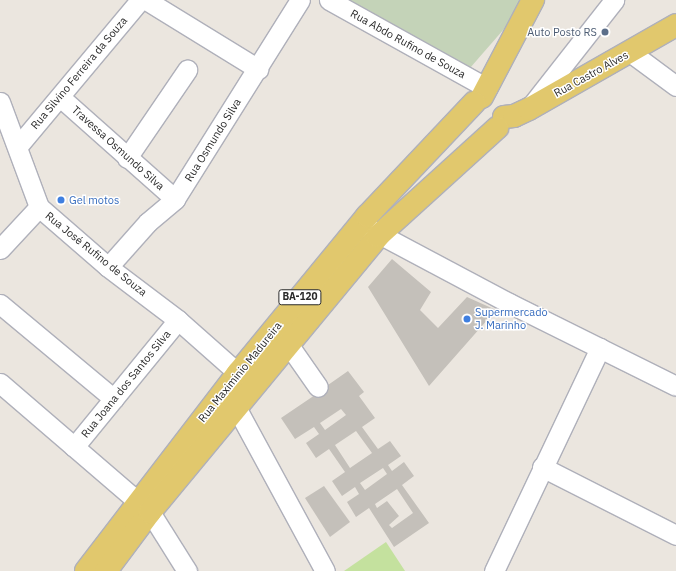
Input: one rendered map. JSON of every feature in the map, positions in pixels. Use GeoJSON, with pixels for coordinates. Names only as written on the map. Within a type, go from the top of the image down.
{"type":"FeatureCollection","features":[{"type":"Feature","properties":{"kind":"main road","name":"Rua Maximinio Madureira"},"geometry":{"type":"LineString","coordinates":[[106,571],[145,507],[238,373],[370,230],[481,96],[533,0]]}},
{"type":"Feature","properties":{"kind":"main road","name":"Rua Castro Alves"},"geometry":{"type":"LineString","coordinates":[[500,123],[529,109],[676,25]]}},
{"type":"Feature","properties":{"kind":"main road"},"geometry":{"type":"LineString","coordinates":[[481,96],[491,97],[499,101],[504,108],[500,123],[485,131],[474,125],[470,114],[481,96]]}},
{"type":"Feature","properties":{"kind":"main road","name":"Rua Maximinio Madureira"},"geometry":{"type":"LineString","coordinates":[[86,571],[237,409],[288,344],[370,230],[500,123]]}},
{"type":"Feature","properties":{"kind":"street","name":"Rua Silvino Ferreira da Souza"},"geometry":{"type":"LineString","coordinates":[[18,146],[140,0]]}},
{"type":"Feature","properties":{"kind":"street"},"geometry":{"type":"LineString","coordinates":[[146,0],[258,69]]}},
{"type":"Feature","properties":{"kind":"street","name":"Rua Osmundo Silva"},"geometry":{"type":"LineString","coordinates":[[108,267],[148,222],[175,199],[300,0]]}},
{"type":"Feature","properties":{"kind":"street","name":"Rua Abdo Rufino de Souza"},"geometry":{"type":"LineString","coordinates":[[330,0],[481,96]]}},
{"type":"Feature","properties":{"kind":"street"},"geometry":{"type":"LineString","coordinates":[[529,109],[614,0]]}},
{"type":"Feature","properties":{"kind":"street"},"geometry":{"type":"LineString","coordinates":[[630,52],[676,86]]}},
{"type":"Feature","properties":{"kind":"street"},"geometry":{"type":"LineString","coordinates":[[127,158],[187,70]]}},
{"type":"Feature","properties":{"kind":"street","name":"Travessa Osmundo Silva"},"geometry":{"type":"LineString","coordinates":[[60,97],[175,199]]}},
{"type":"Feature","properties":{"kind":"street","name":"Rua José Rufino de Souza"},"geometry":{"type":"LineString","coordinates":[[0,102],[18,146],[39,207],[108,267],[178,320],[238,373]]}},
{"type":"Feature","properties":{"kind":"street"},"geometry":{"type":"LineString","coordinates":[[0,249],[39,207]]}},
{"type":"Feature","properties":{"kind":"street"},"geometry":{"type":"LineString","coordinates":[[370,230],[676,386]]}},
{"type":"Feature","properties":{"kind":"street"},"geometry":{"type":"LineString","coordinates":[[0,304],[114,399]]}},
{"type":"Feature","properties":{"kind":"street","name":"Rua Joana dos Santos Silva"},"geometry":{"type":"LineString","coordinates":[[74,447],[178,320]]}},
{"type":"Feature","properties":{"kind":"street"},"geometry":{"type":"LineString","coordinates":[[288,344],[318,387]]}},
{"type":"Feature","properties":{"kind":"street"},"geometry":{"type":"LineString","coordinates":[[494,571],[542,467],[600,348]]}},
{"type":"Feature","properties":{"kind":"street"},"geometry":{"type":"LineString","coordinates":[[0,383],[145,507],[187,571]]}},
{"type":"Feature","properties":{"kind":"street"},"geometry":{"type":"LineString","coordinates":[[237,409],[325,571]]}},
{"type":"Feature","properties":{"kind":"street"},"geometry":{"type":"LineString","coordinates":[[542,467],[676,535]]}},
{"type":"Feature","properties":{"kind":"green space"},"geometry":{"type":"Polygon","coordinates":[[[349,0],[521,0],[504,29],[470,68],[349,0]]]}},
{"type":"Feature","properties":{"kind":"green space"},"geometry":{"type":"Polygon","coordinates":[[[386,542],[405,571],[344,571],[386,542]]]}},
{"type":"Feature","properties":{"kind":"building","name":"Supermercado J. Marinho"},"geometry":{"type":"Polygon","coordinates":[[[392,259],[431,292],[420,310],[438,328],[467,297],[496,310],[429,386],[368,287],[392,259]]]}},
{"type":"Feature","properties":{"kind":"building"},"geometry":{"type":"Polygon","coordinates":[[[348,371],[364,392],[359,396],[375,418],[362,427],[378,449],[390,441],[401,456],[388,465],[392,471],[404,462],[414,476],[402,485],[429,523],[394,547],[369,508],[356,517],[347,502],[359,494],[355,487],[342,496],[332,481],[345,472],[329,449],[316,458],[306,443],[319,434],[314,427],[295,439],[281,418],[315,395],[323,384],[328,385],[348,371]],[[341,409],[320,423],[325,430],[346,415],[341,409]],[[356,431],[335,445],[350,468],[372,453],[356,431]],[[383,468],[360,483],[365,490],[387,474],[383,468]],[[397,489],[375,504],[377,508],[387,501],[399,516],[389,525],[392,528],[413,513],[397,489]]]}},
{"type":"Feature","properties":{"kind":"building"},"geometry":{"type":"Polygon","coordinates":[[[324,486],[350,522],[330,537],[305,498],[324,486]]]}},
{"type":"Feature","properties":{"kind":"place","name":"Auto Posto RS"},"geometry":{"type":"Point","coordinates":[605,32]}},
{"type":"Feature","properties":{"kind":"place","name":"Gel motos"},"geometry":{"type":"Point","coordinates":[61,200]}},
{"type":"Feature","properties":{"kind":"place","name":"Supermercado J. Marinho"},"geometry":{"type":"Point","coordinates":[467,319]}}]}
